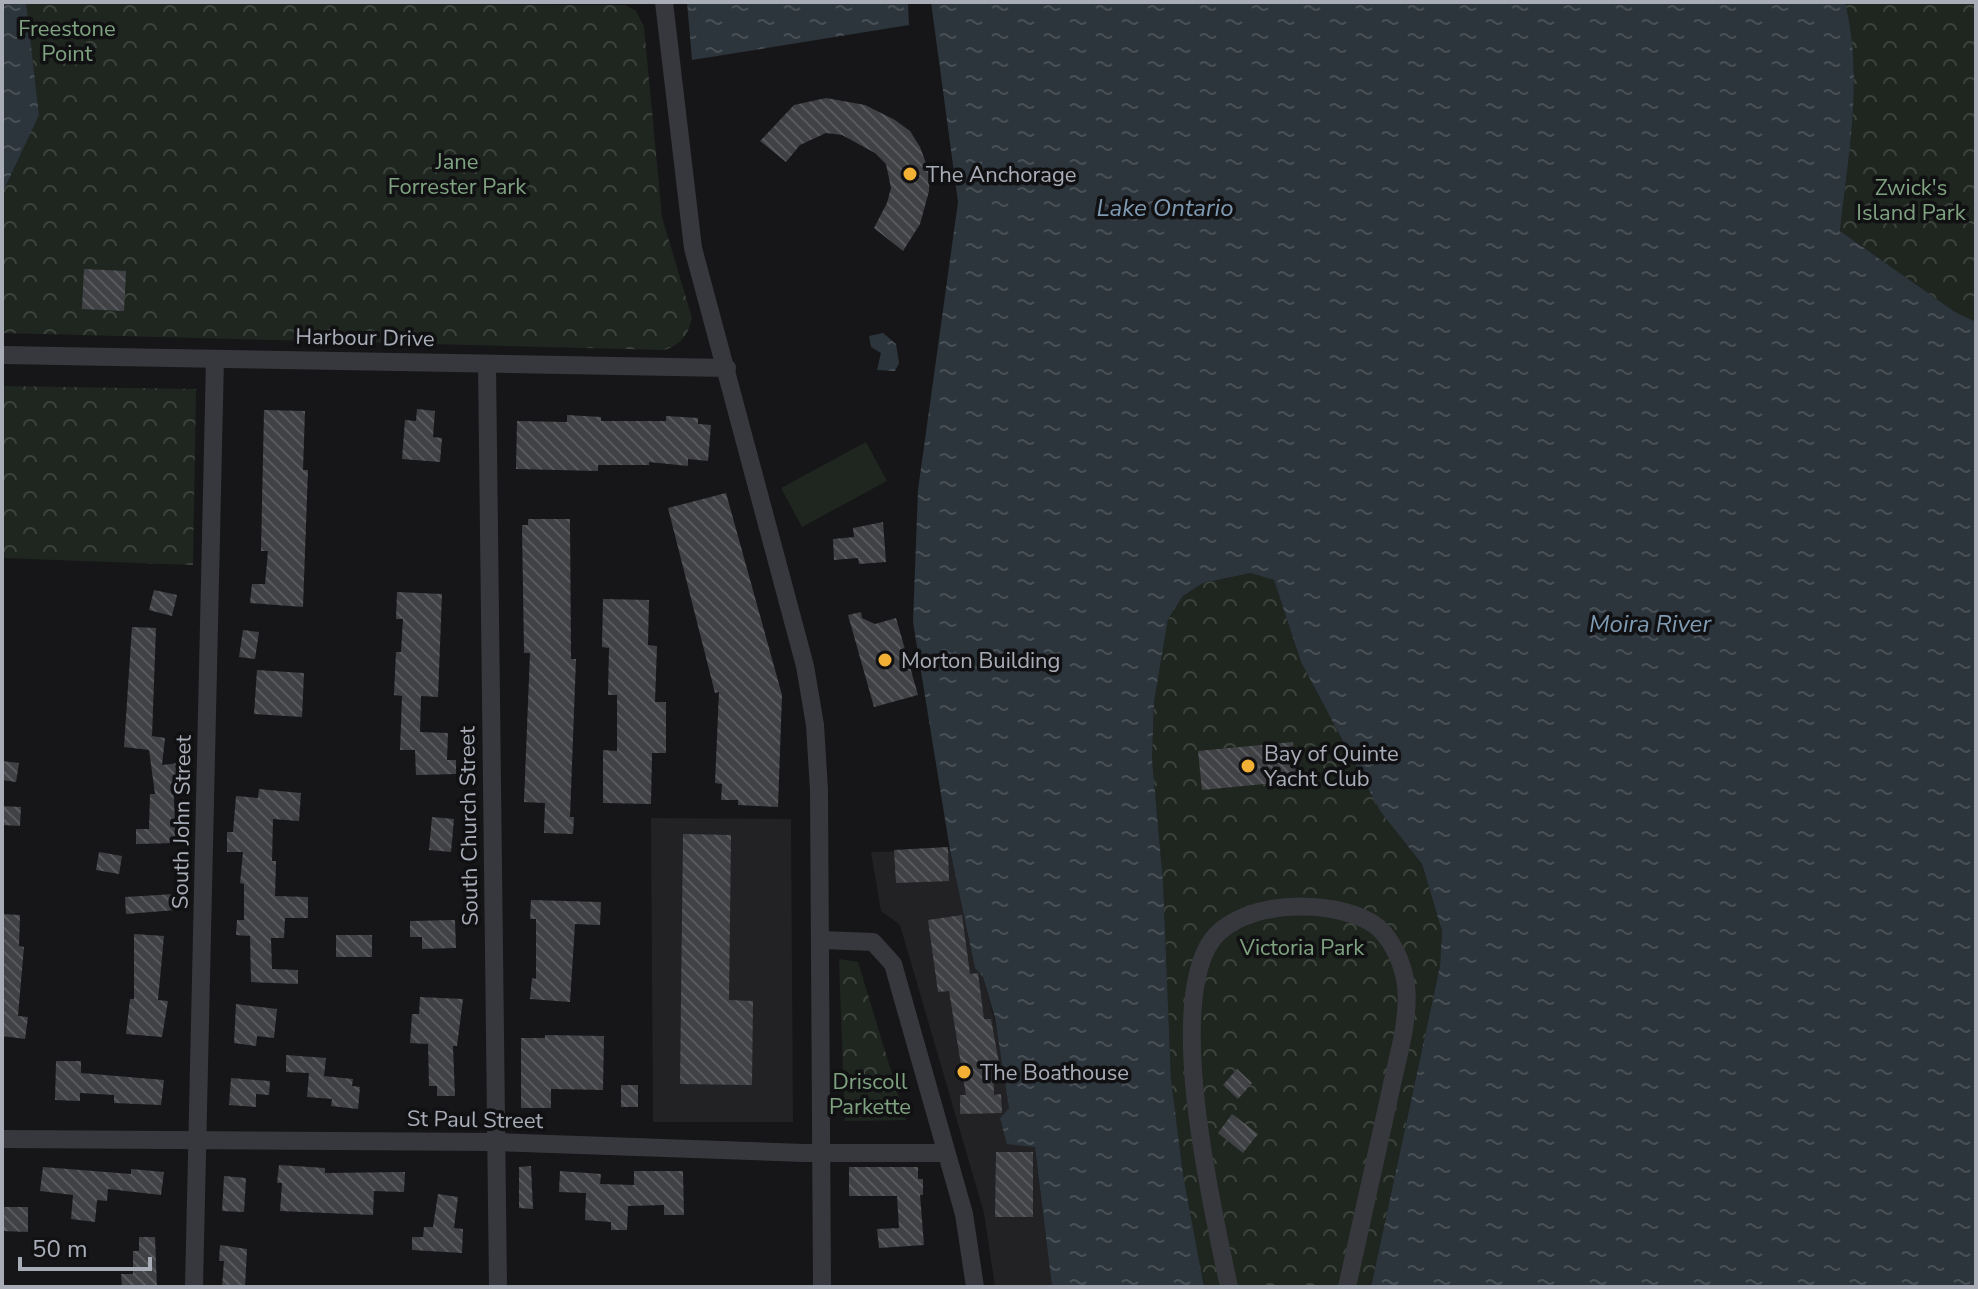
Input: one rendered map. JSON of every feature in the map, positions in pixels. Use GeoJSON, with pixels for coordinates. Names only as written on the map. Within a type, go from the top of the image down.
{"type":"FeatureCollection","features":[{"type":"Feature","properties":{"kind":"street"},"geometry":{"type":"LineString","coordinates":[[664,2],[685,205],[702,285],[727,368],[810,696],[819,790],[822,1287]]}},
{"type":"Feature","properties":{"kind":"street","name":"Harbour Drive"},"geometry":{"type":"LineString","coordinates":[[2,355],[727,368]]}},
{"type":"Feature","properties":{"kind":"street","name":"South John Street"},"geometry":{"type":"LineString","coordinates":[[194,1287],[215,359]]}},
{"type":"Feature","properties":{"kind":"street","name":"South Church Street"},"geometry":{"type":"LineString","coordinates":[[487,364],[498,1287]]}},
{"type":"Feature","properties":{"kind":"street"},"geometry":{"type":"LineString","coordinates":[[1229,1287],[1202,1154],[1193,1057],[1196,975],[1208,945],[1230,925],[1259,910],[1295,906],[1343,911],[1372,923],[1391,942],[1406,984],[1404,1030],[1347,1287]]}},
{"type":"Feature","properties":{"kind":"street"},"geometry":{"type":"LineString","coordinates":[[822,940],[873,942],[893,964],[964,1214],[975,1287]]}},
{"type":"Feature","properties":{"kind":"street","name":"St Paul Street"},"geometry":{"type":"LineString","coordinates":[[2,1139],[496,1142],[822,1153],[946,1153]]}},
{"type":"Feature","properties":{"kind":"shaded area"},"geometry":{"type":"Polygon","coordinates":[[[651,818],[791,819],[793,1122],[653,1122],[651,818]]]}},
{"type":"Feature","properties":{"kind":"shaded area"},"geometry":{"type":"Polygon","coordinates":[[[950,850],[975,968],[983,976],[1002,1050],[1009,1108],[1000,1118],[1035,1147],[1052,1287],[995,1287],[984,1213],[900,925],[881,911],[871,852],[950,850]]]}},
{"type":"Feature","properties":{"kind":"green space","name":"Jane Forrester Park"},"geometry":{"type":"Polygon","coordinates":[[[26,2],[625,5],[636,11],[644,27],[662,217],[692,318],[688,329],[679,342],[664,350],[2,333],[2,194],[39,115],[26,2]]]}},
{"type":"Feature","properties":{"kind":"green space","name":"Zwick's Island Park"},"geometry":{"type":"Polygon","coordinates":[[[1845,2],[1976,2],[1976,322],[1955,312],[1840,231],[1854,87],[1851,30],[1845,2]]]}},
{"type":"Feature","properties":{"kind":"green space"},"geometry":{"type":"Polygon","coordinates":[[[2,386],[196,389],[193,565],[2,558],[2,386]]]}},
{"type":"Feature","properties":{"kind":"green space"},"geometry":{"type":"Polygon","coordinates":[[[866,442],[887,481],[802,527],[781,488],[866,442]]]}},
{"type":"Feature","properties":{"kind":"green space","name":"Victoria Park"},"geometry":{"type":"Polygon","coordinates":[[[1252,573],[1274,580],[1301,662],[1380,811],[1422,864],[1442,931],[1440,966],[1371,1287],[1204,1287],[1183,1174],[1171,1079],[1163,881],[1152,759],[1154,702],[1168,619],[1183,596],[1203,583],[1252,573]]]}},
{"type":"Feature","properties":{"kind":"green space","name":"Driscoll Parkette"},"geometry":{"type":"Polygon","coordinates":[[[839,959],[858,962],[906,1120],[845,1121],[839,959]]]}},
{"type":"Feature","properties":{"kind":"water"},"geometry":{"type":"Polygon","coordinates":[[[2,2],[26,2],[39,115],[2,194],[2,2]]]}},
{"type":"Feature","properties":{"kind":"water"},"geometry":{"type":"Polygon","coordinates":[[[687,2],[908,2],[909,25],[692,60],[687,2]]]}},
{"type":"Feature","properties":{"kind":"water","name":"Moira River"},"geometry":{"type":"Polygon","coordinates":[[[931,2],[1845,2],[1851,31],[1854,88],[1840,231],[1955,312],[1976,322],[1976,1287],[1371,1287],[1440,966],[1442,931],[1422,864],[1380,811],[1301,662],[1274,580],[1251,573],[1203,583],[1183,596],[1168,619],[1154,702],[1152,759],[1163,881],[1171,1079],[1183,1174],[1204,1287],[1052,1287],[1035,1147],[1007,1144],[1000,1118],[1009,1108],[995,1018],[983,977],[975,968],[950,850],[913,622],[918,490],[958,202],[931,2]]]}},
{"type":"Feature","properties":{"kind":"water"},"geometry":{"type":"Polygon","coordinates":[[[883,333],[896,344],[899,363],[895,371],[877,370],[881,353],[871,347],[869,336],[883,333]]]}},
{"type":"Feature","properties":{"kind":"building","name":"The Anchorage"},"geometry":{"type":"Polygon","coordinates":[[[826,98],[865,105],[895,120],[910,131],[920,147],[930,174],[929,191],[920,224],[903,251],[874,228],[891,188],[886,164],[875,153],[842,135],[826,133],[800,145],[786,162],[760,141],[794,105],[826,98]]]}},
{"type":"Feature","properties":{"kind":"building"},"geometry":{"type":"Polygon","coordinates":[[[84,269],[126,271],[124,311],[82,309],[84,269]]]}},
{"type":"Feature","properties":{"kind":"building"},"geometry":{"type":"Polygon","coordinates":[[[417,409],[435,411],[433,437],[442,438],[440,462],[402,459],[405,420],[416,421],[417,409]]]}},
{"type":"Feature","properties":{"kind":"building"},"geometry":{"type":"Polygon","coordinates":[[[264,410],[305,411],[303,470],[308,470],[303,607],[250,603],[252,584],[265,584],[268,551],[261,551],[264,410]]]}},
{"type":"Feature","properties":{"kind":"building"},"geometry":{"type":"Polygon","coordinates":[[[567,415],[601,417],[601,421],[666,421],[666,416],[698,418],[698,424],[711,425],[708,461],[688,459],[688,466],[649,462],[649,465],[598,465],[598,471],[516,469],[517,421],[567,422],[567,415]]]}},
{"type":"Feature","properties":{"kind":"building"},"geometry":{"type":"Polygon","coordinates":[[[726,493],[782,695],[778,807],[738,805],[738,800],[721,800],[722,784],[715,783],[719,692],[715,693],[668,508],[726,493]]]}},
{"type":"Feature","properties":{"kind":"building"},"geometry":{"type":"Polygon","coordinates":[[[528,519],[570,519],[571,659],[576,659],[570,817],[574,817],[573,834],[544,833],[545,803],[524,802],[530,653],[524,653],[522,525],[528,525],[528,519]]]}},
{"type":"Feature","properties":{"kind":"building"},"geometry":{"type":"Polygon","coordinates":[[[883,522],[886,562],[859,564],[858,558],[834,560],[833,539],[854,537],[853,528],[883,522]]]}},
{"type":"Feature","properties":{"kind":"building"},"geometry":{"type":"Polygon","coordinates":[[[154,590],[177,595],[172,616],[149,610],[154,590]]]}},
{"type":"Feature","properties":{"kind":"building"},"geometry":{"type":"Polygon","coordinates":[[[397,592],[442,594],[438,697],[421,696],[420,732],[448,733],[447,760],[456,760],[456,774],[416,775],[415,750],[400,750],[402,696],[394,695],[396,652],[401,652],[403,619],[396,619],[397,592]]]}},
{"type":"Feature","properties":{"kind":"building"},"geometry":{"type":"Polygon","coordinates":[[[603,599],[649,600],[648,645],[657,646],[655,702],[666,702],[666,753],[652,753],[651,804],[603,803],[603,750],[617,751],[617,695],[608,695],[609,648],[602,647],[603,599]]]}},
{"type":"Feature","properties":{"kind":"building","name":"Morton Building"},"geometry":{"type":"Polygon","coordinates":[[[861,612],[862,618],[875,624],[896,618],[918,695],[874,707],[848,615],[861,612]]]}},
{"type":"Feature","properties":{"kind":"building"},"geometry":{"type":"Polygon","coordinates":[[[132,627],[156,628],[152,736],[165,738],[162,765],[179,763],[182,780],[173,781],[176,843],[136,844],[136,829],[149,829],[150,794],[155,794],[149,750],[124,747],[132,627]]]}},
{"type":"Feature","properties":{"kind":"building"},"geometry":{"type":"Polygon","coordinates":[[[243,630],[259,632],[255,659],[239,657],[243,630]]]}},
{"type":"Feature","properties":{"kind":"building"},"geometry":{"type":"Polygon","coordinates":[[[257,670],[304,673],[302,717],[254,714],[257,670]]]}},
{"type":"Feature","properties":{"kind":"building","name":"Bay of Quinte Yacht Club"},"geometry":{"type":"Polygon","coordinates":[[[1293,742],[1297,781],[1202,790],[1198,751],[1293,742]]]}},
{"type":"Feature","properties":{"kind":"building"},"geometry":{"type":"Polygon","coordinates":[[[2,761],[19,763],[16,782],[2,780],[2,761]]]}},
{"type":"Feature","properties":{"kind":"building"},"geometry":{"type":"Polygon","coordinates":[[[259,789],[301,793],[299,821],[273,819],[272,861],[276,861],[275,896],[308,897],[308,918],[285,918],[284,938],[271,938],[272,969],[298,970],[298,984],[251,982],[250,936],[236,935],[237,920],[244,920],[244,884],[240,883],[243,852],[227,852],[227,832],[233,832],[236,796],[258,798],[259,789]]]}},
{"type":"Feature","properties":{"kind":"building"},"geometry":{"type":"Polygon","coordinates":[[[2,806],[21,807],[20,826],[2,825],[2,806]]]}},
{"type":"Feature","properties":{"kind":"building"},"geometry":{"type":"Polygon","coordinates":[[[432,817],[454,819],[451,852],[429,850],[432,817]]]}},
{"type":"Feature","properties":{"kind":"building"},"geometry":{"type":"Polygon","coordinates":[[[683,834],[731,835],[729,1000],[753,1001],[752,1085],[680,1084],[683,834]]]}},
{"type":"Feature","properties":{"kind":"building"},"geometry":{"type":"Polygon","coordinates":[[[948,847],[949,881],[896,883],[894,850],[948,847]]]}},
{"type":"Feature","properties":{"kind":"building"},"geometry":{"type":"Polygon","coordinates":[[[99,852],[122,856],[119,874],[96,870],[99,852]]]}},
{"type":"Feature","properties":{"kind":"building"},"geometry":{"type":"Polygon","coordinates":[[[175,894],[176,910],[126,914],[125,897],[175,894]]]}},
{"type":"Feature","properties":{"kind":"building"},"geometry":{"type":"Polygon","coordinates":[[[531,900],[601,902],[600,925],[575,924],[570,1002],[530,999],[532,978],[536,979],[536,919],[530,919],[531,900]]]}},
{"type":"Feature","properties":{"kind":"building"},"geometry":{"type":"Polygon","coordinates":[[[2,914],[20,915],[19,946],[24,947],[18,1016],[28,1017],[25,1039],[2,1036],[2,914]]]}},
{"type":"Feature","properties":{"kind":"building"},"geometry":{"type":"Polygon","coordinates":[[[962,915],[970,974],[978,973],[984,1019],[991,1019],[999,1063],[993,1063],[994,1095],[1001,1094],[1002,1113],[960,1114],[960,1095],[966,1095],[949,991],[938,992],[928,920],[962,915]]]}},
{"type":"Feature","properties":{"kind":"building"},"geometry":{"type":"Polygon","coordinates":[[[455,920],[456,948],[422,949],[422,937],[410,937],[410,921],[455,920]]]}},
{"type":"Feature","properties":{"kind":"building"},"geometry":{"type":"Polygon","coordinates":[[[134,934],[164,936],[158,1000],[168,1001],[162,1037],[126,1034],[130,999],[134,999],[134,934]]]}},
{"type":"Feature","properties":{"kind":"building"},"geometry":{"type":"Polygon","coordinates":[[[336,935],[372,935],[372,957],[336,957],[336,935]]]}},
{"type":"Feature","properties":{"kind":"building"},"geometry":{"type":"Polygon","coordinates":[[[420,997],[463,999],[457,1046],[453,1046],[455,1096],[437,1096],[437,1086],[429,1086],[428,1044],[410,1043],[412,1014],[419,1014],[420,997]]]}},
{"type":"Feature","properties":{"kind":"building"},"geometry":{"type":"Polygon","coordinates":[[[236,1004],[277,1009],[274,1038],[257,1036],[256,1046],[234,1043],[236,1004]]]}},
{"type":"Feature","properties":{"kind":"building"},"geometry":{"type":"Polygon","coordinates":[[[545,1035],[604,1036],[603,1090],[551,1089],[551,1108],[521,1108],[521,1038],[545,1038],[545,1035]]]}},
{"type":"Feature","properties":{"kind":"building"},"geometry":{"type":"Polygon","coordinates":[[[286,1055],[326,1058],[324,1076],[353,1079],[352,1086],[360,1087],[358,1109],[331,1106],[332,1099],[307,1097],[309,1073],[286,1072],[286,1055]]]}},
{"type":"Feature","properties":{"kind":"building"},"geometry":{"type":"Polygon","coordinates":[[[56,1061],[81,1061],[81,1073],[164,1080],[161,1105],[114,1103],[114,1095],[80,1093],[80,1101],[55,1100],[56,1061]]]}},
{"type":"Feature","properties":{"kind":"building"},"geometry":{"type":"Polygon","coordinates":[[[1237,1069],[1252,1083],[1238,1099],[1223,1085],[1237,1069]]]}},
{"type":"Feature","properties":{"kind":"building"},"geometry":{"type":"Polygon","coordinates":[[[231,1078],[270,1081],[269,1095],[256,1094],[256,1107],[229,1105],[231,1078]]]}},
{"type":"Feature","properties":{"kind":"building"},"geometry":{"type":"Polygon","coordinates":[[[621,1085],[638,1085],[638,1107],[621,1107],[621,1085]]]}},
{"type":"Feature","properties":{"kind":"building"},"geometry":{"type":"Polygon","coordinates":[[[1232,1114],[1258,1134],[1243,1153],[1218,1133],[1232,1114]]]}},
{"type":"Feature","properties":{"kind":"building"},"geometry":{"type":"Polygon","coordinates":[[[996,1152],[1033,1152],[1033,1217],[995,1217],[996,1152]]]}},
{"type":"Feature","properties":{"kind":"building"},"geometry":{"type":"Polygon","coordinates":[[[279,1165],[325,1168],[325,1173],[405,1172],[404,1192],[374,1191],[373,1215],[280,1211],[282,1183],[277,1183],[279,1165]]]}},
{"type":"Feature","properties":{"kind":"building"},"geometry":{"type":"Polygon","coordinates":[[[531,1166],[533,1209],[519,1208],[519,1167],[531,1166]]]}},
{"type":"Feature","properties":{"kind":"building"},"geometry":{"type":"Polygon","coordinates":[[[43,1167],[131,1174],[131,1169],[164,1172],[161,1195],[108,1189],[107,1201],[97,1200],[95,1222],[71,1219],[73,1195],[40,1191],[43,1167]]]}},
{"type":"Feature","properties":{"kind":"building"},"geometry":{"type":"Polygon","coordinates":[[[849,1167],[918,1167],[918,1179],[923,1179],[923,1195],[920,1195],[924,1245],[879,1248],[877,1229],[899,1228],[897,1196],[849,1196],[849,1167]]]}},
{"type":"Feature","properties":{"kind":"building"},"geometry":{"type":"Polygon","coordinates":[[[560,1171],[601,1174],[600,1184],[634,1185],[634,1171],[683,1171],[684,1215],[664,1215],[664,1205],[628,1206],[627,1230],[611,1230],[611,1222],[585,1220],[586,1193],[559,1192],[560,1171]]]}},
{"type":"Feature","properties":{"kind":"building"},"geometry":{"type":"Polygon","coordinates":[[[224,1176],[246,1178],[244,1212],[222,1211],[224,1176]]]}},
{"type":"Feature","properties":{"kind":"building"},"geometry":{"type":"Polygon","coordinates":[[[438,1194],[458,1197],[454,1228],[463,1229],[462,1253],[412,1250],[412,1237],[423,1237],[424,1227],[433,1227],[438,1194]]]}},
{"type":"Feature","properties":{"kind":"building"},"geometry":{"type":"Polygon","coordinates":[[[2,1207],[28,1207],[28,1232],[2,1231],[2,1207]]]}},
{"type":"Feature","properties":{"kind":"building"},"geometry":{"type":"Polygon","coordinates":[[[139,1237],[155,1237],[157,1287],[122,1287],[121,1274],[133,1274],[133,1251],[139,1251],[139,1237]]]}},
{"type":"Feature","properties":{"kind":"building"},"geometry":{"type":"Polygon","coordinates":[[[220,1245],[247,1249],[245,1287],[222,1287],[224,1261],[219,1261],[220,1245]]]}},
{"type":"Feature","properties":{"kind":"place","name":"The Anchorage"},"geometry":{"type":"Point","coordinates":[910,174]}},
{"type":"Feature","properties":{"kind":"place","name":"Morton Building"},"geometry":{"type":"Point","coordinates":[885,660]}},
{"type":"Feature","properties":{"kind":"place","name":"Bay of Quinte Yacht Club"},"geometry":{"type":"Point","coordinates":[1248,766]}},
{"type":"Feature","properties":{"kind":"place","name":"The Boathouse"},"geometry":{"type":"Point","coordinates":[964,1072]}},
{"type":"Feature","properties":{"kind":"park label","name":"Freestone Point"},"geometry":{"type":"Point","coordinates":[67,40]}},
{"type":"Feature","properties":{"kind":"water label","name":"Lake Ontario"},"geometry":{"type":"Point","coordinates":[1165,208]}}]}
